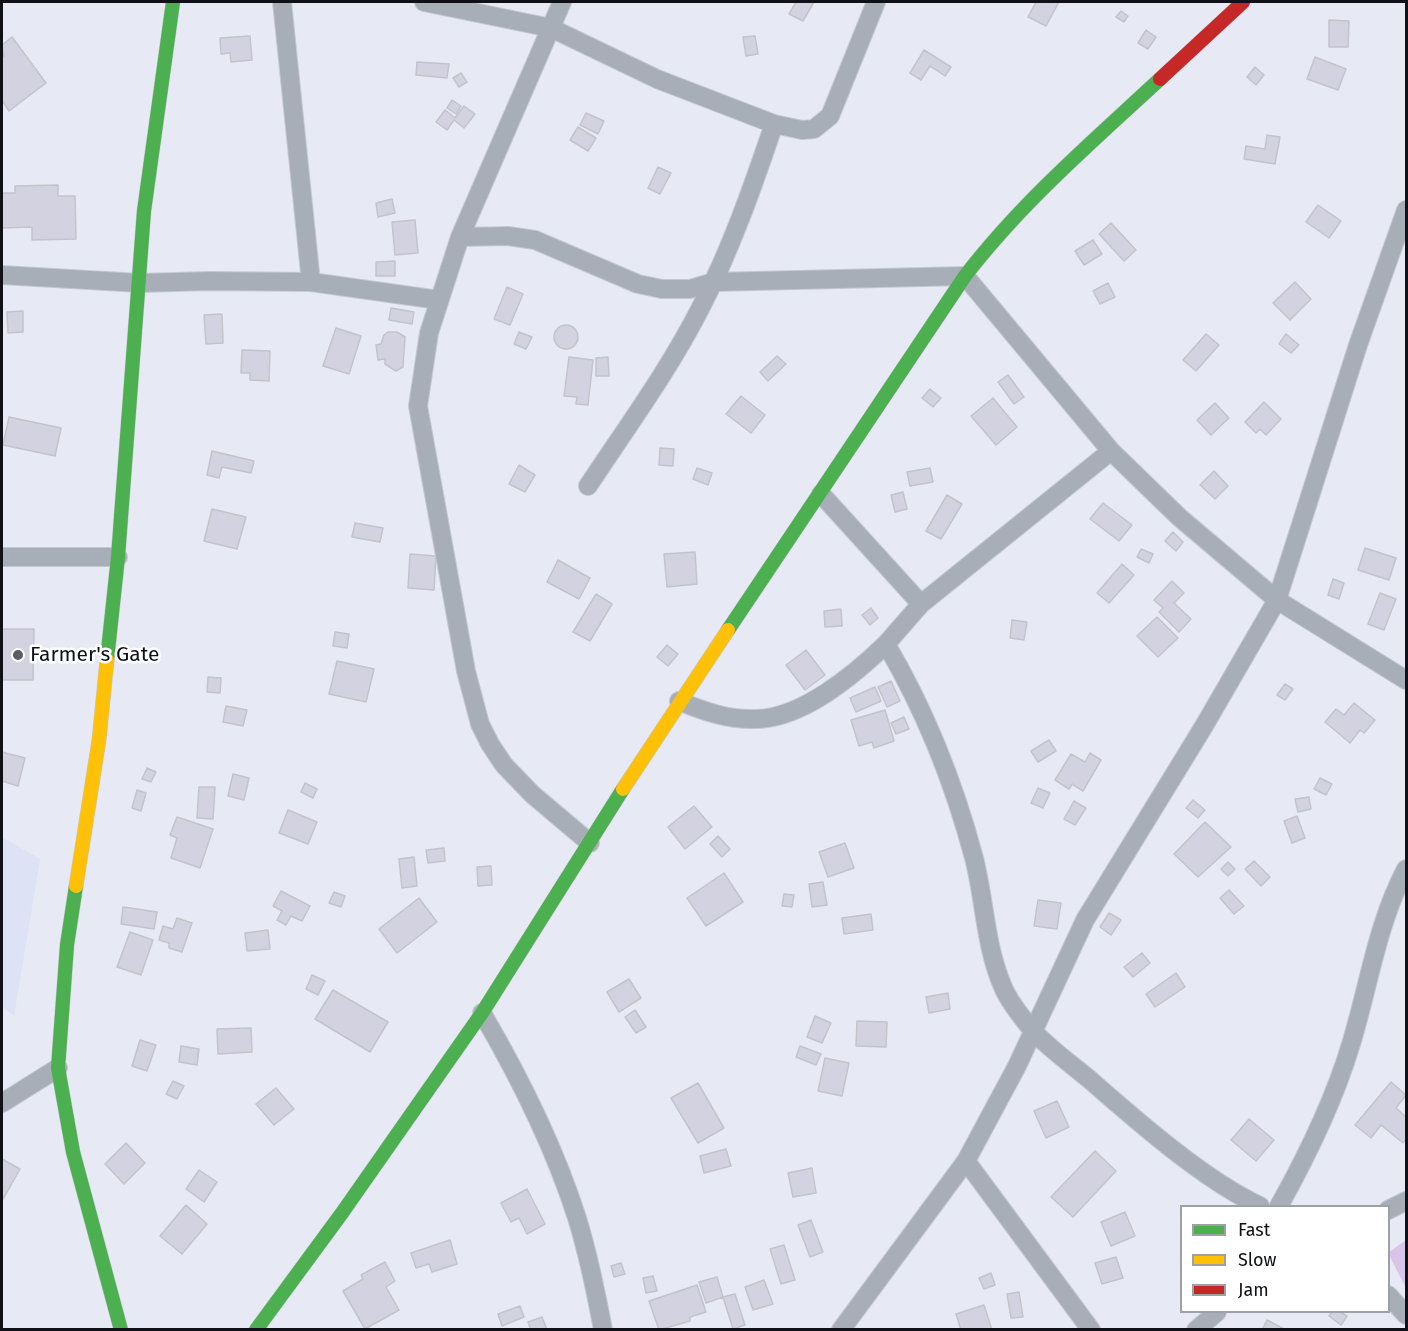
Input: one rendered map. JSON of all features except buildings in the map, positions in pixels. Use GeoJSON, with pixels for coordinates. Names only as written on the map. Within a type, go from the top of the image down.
{"type":"FeatureCollection","features":[{"type":"Feature","properties":{"kind":"street"},"geometry":{"type":"LineString","coordinates":[[122,1329],[73,1152],[58,1068],[67,945],[99,740],[118,557],[148,175],[173,2]]}},
{"type":"Feature","properties":{"kind":"street"},"geometry":{"type":"LineString","coordinates":[[282,2],[311,282]]}},
{"type":"Feature","properties":{"kind":"street"},"geometry":{"type":"LineString","coordinates":[[424,2],[551,28],[657,79],[774,124],[802,130],[814,129],[830,116],[876,2]]}},
{"type":"Feature","properties":{"kind":"street"},"geometry":{"type":"LineString","coordinates":[[562,2],[460,237],[429,333],[418,406],[466,671],[480,724],[504,765],[532,794],[590,843]]}},
{"type":"Feature","properties":{"kind":"street"},"geometry":{"type":"LineString","coordinates":[[256,1329],[342,1213],[482,1013],[679,700],[821,494],[965,276],[992,241],[1050,180],[1243,2]]}},
{"type":"Feature","properties":{"kind":"street"},"geometry":{"type":"LineString","coordinates":[[588,486],[678,349],[713,282],[746,203],[774,124]]}},
{"type":"Feature","properties":{"kind":"street"},"geometry":{"type":"LineString","coordinates":[[841,1329],[966,1161],[1034,1032],[1085,920],[1204,726],[1277,600],[1358,345],[1407,210]]}},
{"type":"Feature","properties":{"kind":"street"},"geometry":{"type":"LineString","coordinates":[[460,237],[508,236],[535,240],[638,284],[662,289],[690,289],[713,282],[965,276]]}},
{"type":"Feature","properties":{"kind":"street"},"geometry":{"type":"LineString","coordinates":[[2,275],[140,283],[311,282],[439,300]]}},
{"type":"Feature","properties":{"kind":"street"},"geometry":{"type":"LineString","coordinates":[[965,276],[1111,451],[1179,517],[1277,600],[1407,680]]}},
{"type":"Feature","properties":{"kind":"street"},"geometry":{"type":"LineString","coordinates":[[679,700],[729,718],[757,720],[784,712],[836,687],[886,644],[921,604],[1111,451]]}},
{"type":"Feature","properties":{"kind":"street"},"geometry":{"type":"LineString","coordinates":[[821,494],[921,604]]}},
{"type":"Feature","properties":{"kind":"street"},"geometry":{"type":"LineString","coordinates":[[2,557],[118,557]]}},
{"type":"Feature","properties":{"kind":"street"},"geometry":{"type":"LineString","coordinates":[[886,644],[913,691],[942,758],[974,860],[991,948],[1003,988],[1034,1032],[1127,1113],[1204,1172],[1258,1205]]}},
{"type":"Feature","properties":{"kind":"street"},"geometry":{"type":"LineString","coordinates":[[1280,1205],[1305,1160],[1341,1077],[1382,927],[1407,869]]}},
{"type":"Feature","properties":{"kind":"street"},"geometry":{"type":"LineString","coordinates":[[482,1013],[533,1107],[561,1174],[588,1258],[603,1329]]}},
{"type":"Feature","properties":{"kind":"street"},"geometry":{"type":"LineString","coordinates":[[2,1103],[58,1068]]}},
{"type":"Feature","properties":{"kind":"street"},"geometry":{"type":"LineString","coordinates":[[966,1161],[1091,1329]]}},
{"type":"Feature","properties":{"kind":"street"},"geometry":{"type":"LineString","coordinates":[[1390,1210],[1407,1201]]}},
{"type":"Feature","properties":{"kind":"street"},"geometry":{"type":"LineString","coordinates":[[1390,1296],[1407,1315]]}},
{"type":"Feature","properties":{"kind":"street"},"geometry":{"type":"LineString","coordinates":[[1197,1329],[1213,1319]]}},
{"type":"Feature","properties":{"kind":"shaded area"},"geometry":{"type":"Polygon","coordinates":[[[2,837],[40,859],[14,1016],[2,1007],[2,837]]]}},
{"type":"Feature","properties":{"kind":"shaded area"},"geometry":{"type":"Polygon","coordinates":[[[1406,1240],[1406,1288],[1390,1257],[1390,1252],[1406,1240]]]}},
{"type":"Feature","properties":{"kind":"traffic: fast"},"geometry":{"type":"LineString","coordinates":[[107,660],[118,557],[144,211],[173,2]]}},
{"type":"Feature","properties":{"kind":"traffic: fast"},"geometry":{"type":"LineString","coordinates":[[728,630],[965,276],[1034,198],[1160,79]]}},
{"type":"Feature","properties":{"kind":"traffic: fast"},"geometry":{"type":"LineString","coordinates":[[256,1330],[342,1213],[482,1013],[623,789]]}},
{"type":"Feature","properties":{"kind":"traffic: fast"},"geometry":{"type":"LineString","coordinates":[[76,886],[67,945],[58,1068],[73,1152],[121,1330]]}},
{"type":"Feature","properties":{"kind":"traffic: slow"},"geometry":{"type":"LineString","coordinates":[[623,789],[728,630]]}},
{"type":"Feature","properties":{"kind":"traffic: slow"},"geometry":{"type":"LineString","coordinates":[[76,886],[99,740],[107,660]]}},
{"type":"Feature","properties":{"kind":"traffic: jam"},"geometry":{"type":"LineString","coordinates":[[1160,79],[1243,2]]}},
{"type":"Feature","properties":{"kind":"place","name":"Farmer's Gate"},"geometry":{"type":"Point","coordinates":[18,655]}}]}
